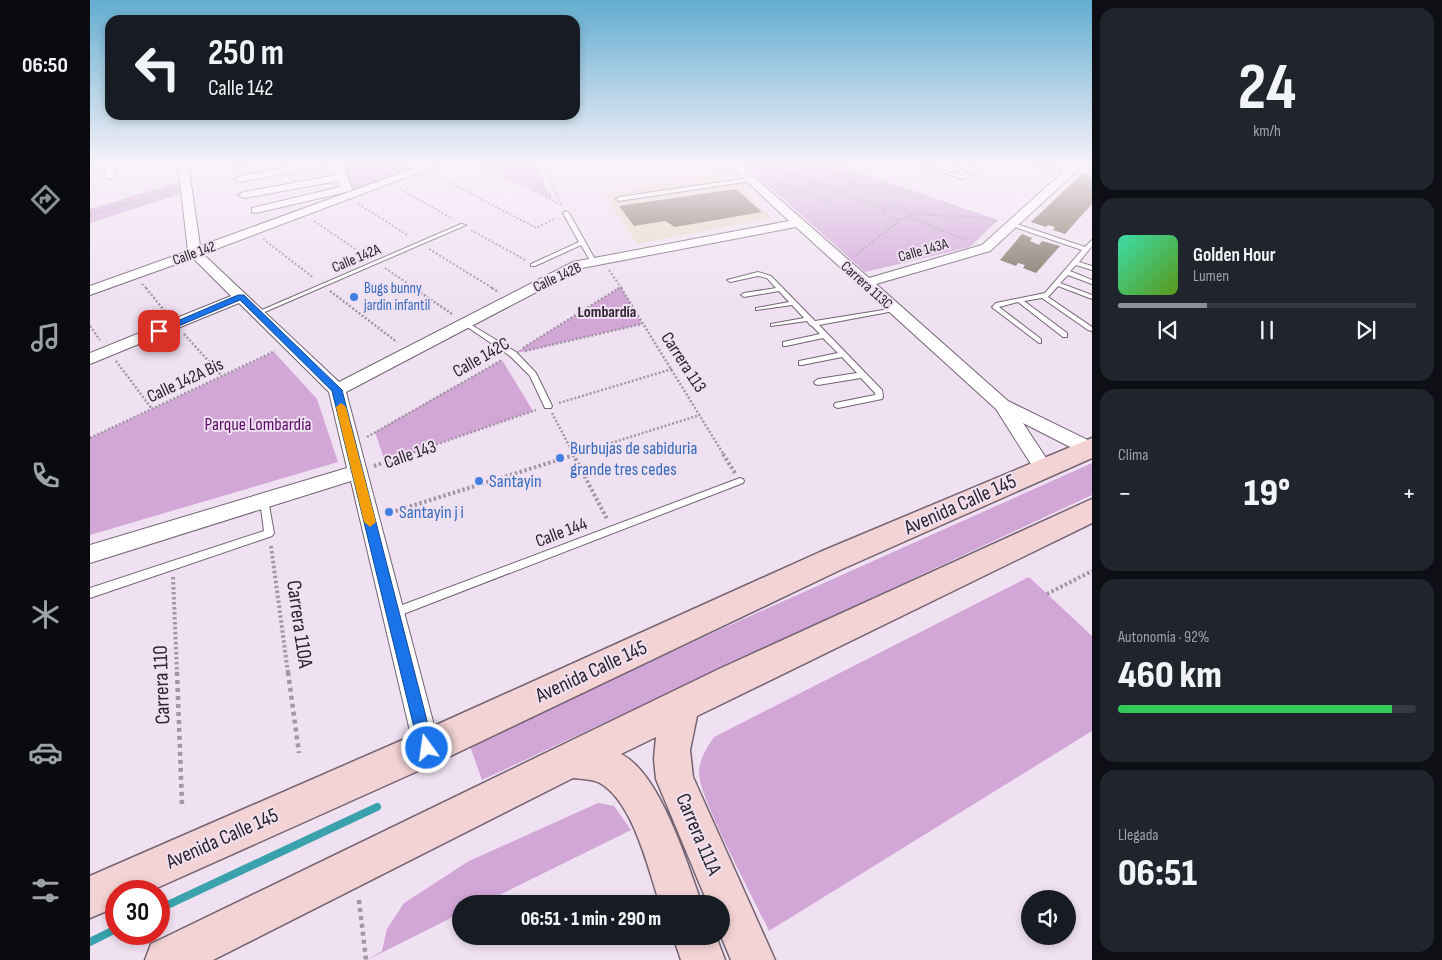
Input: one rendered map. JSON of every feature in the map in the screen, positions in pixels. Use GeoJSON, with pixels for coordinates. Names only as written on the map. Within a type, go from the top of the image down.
{"type":"FeatureCollection","features":[{"type":"Feature","properties":{"kind":"main road","name":"Avenida Calle 145"},"geometry":{"type":"LineString","coordinates":[[90,897],[427,748],[830,561],[1090,448]]}},
{"type":"Feature","properties":{"kind":"main road"},"geometry":{"type":"LineString","coordinates":[[167,960],[683,705],[1092,510]]}},
{"type":"Feature","properties":{"kind":"main road","name":"Carrera 111A"},"geometry":{"type":"LineString","coordinates":[[683,705],[671,738],[671,761],[675,779],[753,960]]}},
{"type":"Feature","properties":{"kind":"main road"},"geometry":{"type":"LineString","coordinates":[[571,760],[594,762],[612,769],[629,784],[640,799],[677,895]]}},
{"type":"Feature","properties":{"kind":"street"},"geometry":{"type":"LineString","coordinates":[[189,208],[195,252],[337,390],[427,748]]}},
{"type":"Feature","properties":{"kind":"street"},"geometry":{"type":"LineString","coordinates":[[256,210],[265,208]]}},
{"type":"Feature","properties":{"kind":"street","name":"Calle 142"},"geometry":{"type":"LineString","coordinates":[[90,291],[311,208]]}},
{"type":"Feature","properties":{"kind":"street","name":"Carrera 113C"},"geometry":{"type":"LineString","coordinates":[[780,208],[1002,406],[1043,468]]}},
{"type":"Feature","properties":{"kind":"street","name":"Calle 143A"},"geometry":{"type":"LineString","coordinates":[[866,283],[986,248],[1029,208]]}},
{"type":"Feature","properties":{"kind":"street","name":"Calle 142B"},"geometry":{"type":"LineString","coordinates":[[337,390],[553,276],[597,260],[797,223]]}},
{"type":"Feature","properties":{"kind":"street"},"geometry":{"type":"LineString","coordinates":[[90,359],[241,297]]}},
{"type":"Feature","properties":{"kind":"street","name":"Carrera 113C"},"geometry":{"type":"LineString","coordinates":[[1002,406],[1090,448]]}},
{"type":"Feature","properties":{"kind":"street"},"geometry":{"type":"LineString","coordinates":[[90,554],[357,472]]}},
{"type":"Feature","properties":{"kind":"street"},"geometry":{"type":"LineString","coordinates":[[697,945],[703,960]]}},
{"type":"Feature","properties":{"kind":"lane"},"geometry":{"type":"LineString","coordinates":[[566,213],[581,243],[597,260]]}},
{"type":"Feature","properties":{"kind":"lane"},"geometry":{"type":"LineString","coordinates":[[1010,224],[1092,255]]}},
{"type":"Feature","properties":{"kind":"lane","name":"Calle 142A"},"geometry":{"type":"LineString","coordinates":[[258,313],[464,225]]}},
{"type":"Feature","properties":{"kind":"lane"},"geometry":{"type":"LineString","coordinates":[[1040,341],[995,307],[998,304],[1043,296],[1052,291],[1092,242]]}},
{"type":"Feature","properties":{"kind":"lane"},"geometry":{"type":"LineString","coordinates":[[533,265],[581,243]]}},
{"type":"Feature","properties":{"kind":"lane"},"geometry":{"type":"LineString","coordinates":[[1074,262],[1092,268]]}},
{"type":"Feature","properties":{"kind":"lane"},"geometry":{"type":"LineString","coordinates":[[1066,272],[1092,282]]}},
{"type":"Feature","properties":{"kind":"lane"},"geometry":{"type":"LineString","coordinates":[[730,280],[764,275],[779,288],[841,355],[879,392],[879,397],[838,405]]}},
{"type":"Feature","properties":{"kind":"lane"},"geometry":{"type":"LineString","coordinates":[[1057,284],[1092,296]]}},
{"type":"Feature","properties":{"kind":"lane"},"geometry":{"type":"LineString","coordinates":[[744,295],[779,288]]}},
{"type":"Feature","properties":{"kind":"lane"},"geometry":{"type":"LineString","coordinates":[[1043,296],[1090,329]]}},
{"type":"Feature","properties":{"kind":"lane"},"geometry":{"type":"LineString","coordinates":[[1020,301],[1065,336]]}},
{"type":"Feature","properties":{"kind":"lane"},"geometry":{"type":"LineString","coordinates":[[758,309],[793,303]]}},
{"type":"Feature","properties":{"kind":"lane"},"geometry":{"type":"LineString","coordinates":[[773,325],[894,309]]}},
{"type":"Feature","properties":{"kind":"lane"},"geometry":{"type":"LineString","coordinates":[[465,323],[513,354],[533,375],[548,406]]}},
{"type":"Feature","properties":{"kind":"lane"},"geometry":{"type":"LineString","coordinates":[[786,344],[824,336]]}},
{"type":"Feature","properties":{"kind":"lane"},"geometry":{"type":"LineString","coordinates":[[802,363],[841,355]]}},
{"type":"Feature","properties":{"kind":"lane"},"geometry":{"type":"LineString","coordinates":[[818,382],[861,375]]}},
{"type":"Feature","properties":{"kind":"lane","name":"Calle 144"},"geometry":{"type":"LineString","coordinates":[[393,613],[740,481]]}},
{"type":"Feature","properties":{"kind":"lane"},"geometry":{"type":"LineString","coordinates":[[90,593],[269,533],[264,500]]}},
{"type":"Feature","properties":{"kind":"path"},"geometry":{"type":"LineString","coordinates":[[90,215],[113,208]]}},
{"type":"Feature","properties":{"kind":"path"},"geometry":{"type":"LineString","coordinates":[[499,208],[536,228],[566,213],[563,208]]}},
{"type":"Feature","properties":{"kind":"path"},"geometry":{"type":"LineString","coordinates":[[882,208],[892,208]]}},
{"type":"Feature","properties":{"kind":"path"},"geometry":{"type":"LineString","coordinates":[[898,208],[911,214],[977,216],[1010,224]]}},
{"type":"Feature","properties":{"kind":"path"},"geometry":{"type":"LineString","coordinates":[[885,209],[886,215],[901,220]]}},
{"type":"Feature","properties":{"kind":"path"},"geometry":{"type":"LineString","coordinates":[[909,218],[911,214]]}},
{"type":"Feature","properties":{"kind":"path"},"geometry":{"type":"LineString","coordinates":[[844,264],[901,220],[909,218],[986,248]]}},
{"type":"Feature","properties":{"kind":"path","name":"Carrera 113"},"geometry":{"type":"LineString","coordinates":[[597,260],[622,287],[642,324],[672,369],[740,481]]}},
{"type":"Feature","properties":{"kind":"path","name":"Calle 142C"},"geometry":{"type":"LineString","coordinates":[[351,446],[513,354],[622,287]]}},
{"type":"Feature","properties":{"kind":"path"},"geometry":{"type":"LineString","coordinates":[[513,354],[642,324]]}},
{"type":"Feature","properties":{"kind":"path"},"geometry":{"type":"LineString","coordinates":[[90,326],[152,409]]}},
{"type":"Feature","properties":{"kind":"path","name":"Calle 142A Bis"},"geometry":{"type":"LineString","coordinates":[[90,438],[290,345]]}},
{"type":"Feature","properties":{"kind":"path","name":"Calle 143"},"geometry":{"type":"LineString","coordinates":[[357,472],[548,406],[672,369]]}},
{"type":"Feature","properties":{"kind":"path"},"geometry":{"type":"LineString","coordinates":[[548,406],[613,530]]}},
{"type":"Feature","properties":{"kind":"path"},"geometry":{"type":"LineString","coordinates":[[369,519],[575,456],[700,414]]}},
{"type":"Feature","properties":{"kind":"path","name":"Carrera 110A"},"geometry":{"type":"LineString","coordinates":[[269,533],[299,753]]}},
{"type":"Feature","properties":{"kind":"path","name":"Carrera 110"},"geometry":{"type":"LineString","coordinates":[[173,565],[182,804]]}},
{"type":"Feature","properties":{"kind":"path"},"geometry":{"type":"LineString","coordinates":[[1047,594],[1091,572]]}},
{"type":"Feature","properties":{"kind":"path"},"geometry":{"type":"LineString","coordinates":[[359,900],[366,960]]}},
{"type":"Feature","properties":{"kind":"shaded area"},"geometry":{"type":"Polygon","coordinates":[[[613,208],[761,208],[772,218],[637,244],[613,208]]]}},
{"type":"Feature","properties":{"kind":"green space"},"geometry":{"type":"Polygon","coordinates":[[[94,208],[137,208],[90,223],[90,209],[94,208]]]}},
{"type":"Feature","properties":{"kind":"green space"},"geometry":{"type":"Polygon","coordinates":[[[793,208],[962,208],[998,220],[970,247],[865,272],[793,208]]]}},
{"type":"Feature","properties":{"kind":"green space"},"geometry":{"type":"Polygon","coordinates":[[[621,287],[642,324],[513,354],[621,287]]]}},
{"type":"Feature","properties":{"kind":"green space","name":"Parque Lombardía"},"geometry":{"type":"Polygon","coordinates":[[[274,352],[317,399],[338,462],[90,535],[90,438],[274,352]]]}},
{"type":"Feature","properties":{"kind":"green space"},"geometry":{"type":"Polygon","coordinates":[[[502,360],[533,411],[385,462],[375,432],[502,360]]]}},
{"type":"Feature","properties":{"kind":"green space"},"geometry":{"type":"Polygon","coordinates":[[[1092,463],[1092,495],[482,780],[470,746],[719,630],[1092,463]]]}},
{"type":"Feature","properties":{"kind":"green space"},"geometry":{"type":"Polygon","coordinates":[[[1029,577],[1092,636],[1092,731],[769,931],[717,826],[701,785],[699,772],[702,758],[714,737],[1029,577]]]}},
{"type":"Feature","properties":{"kind":"green space"},"geometry":{"type":"Polygon","coordinates":[[[598,803],[614,806],[631,830],[499,895],[452,895],[452,918],[367,960],[382,951],[387,929],[404,903],[469,861],[598,803]]]}},
{"type":"Feature","properties":{"kind":"building"},"geometry":{"type":"Polygon","coordinates":[[[620,208],[757,208],[762,212],[675,227],[665,221],[634,226],[620,208]]]}},
{"type":"Feature","properties":{"kind":"building"},"geometry":{"type":"Polygon","coordinates":[[[1046,208],[1089,208],[1065,234],[1053,230],[1055,227],[1048,225],[1046,227],[1031,222],[1046,208]]]}},
{"type":"Feature","properties":{"kind":"building"},"geometry":{"type":"Polygon","coordinates":[[[1022,234],[1032,238],[1030,241],[1039,245],[1042,241],[1060,246],[1036,273],[1023,268],[1025,265],[1018,263],[1016,266],[1000,260],[1022,234]]]}},
{"type":"Feature","properties":{"kind":"waterway"},"geometry":{"type":"LineString","coordinates":[[170,904],[377,807]]}},
{"type":"Feature","properties":{"kind":"waterway"},"geometry":{"type":"LineString","coordinates":[[90,942],[105,934]]}},
{"type":"Feature","properties":{"kind":"slow traffic"},"geometry":{"type":"LineString","coordinates":[[341,407],[370,522]]}},
{"type":"Feature","properties":{"kind":"place","name":"Bugs bunny jardin infantil"},"geometry":{"type":"Point","coordinates":[354,297]}},
{"type":"Feature","properties":{"kind":"place","name":"Burbujas de sabiduria grande tres cedes"},"geometry":{"type":"Point","coordinates":[560,458]}},
{"type":"Feature","properties":{"kind":"place","name":"Santayin"},"geometry":{"type":"Point","coordinates":[479,481]}},
{"type":"Feature","properties":{"kind":"place","name":"Santayin j i"},"geometry":{"type":"Point","coordinates":[389,512]}},
{"type":"Feature","properties":{"kind":"district","name":"Lombardía"},"geometry":{"type":"Point","coordinates":[607,311]}},
{"type":"Feature","properties":{"kind":"route"},"geometry":{"type":"LineString","coordinates":[[159,331],[241,297],[337,390],[427,748]]}}]}
